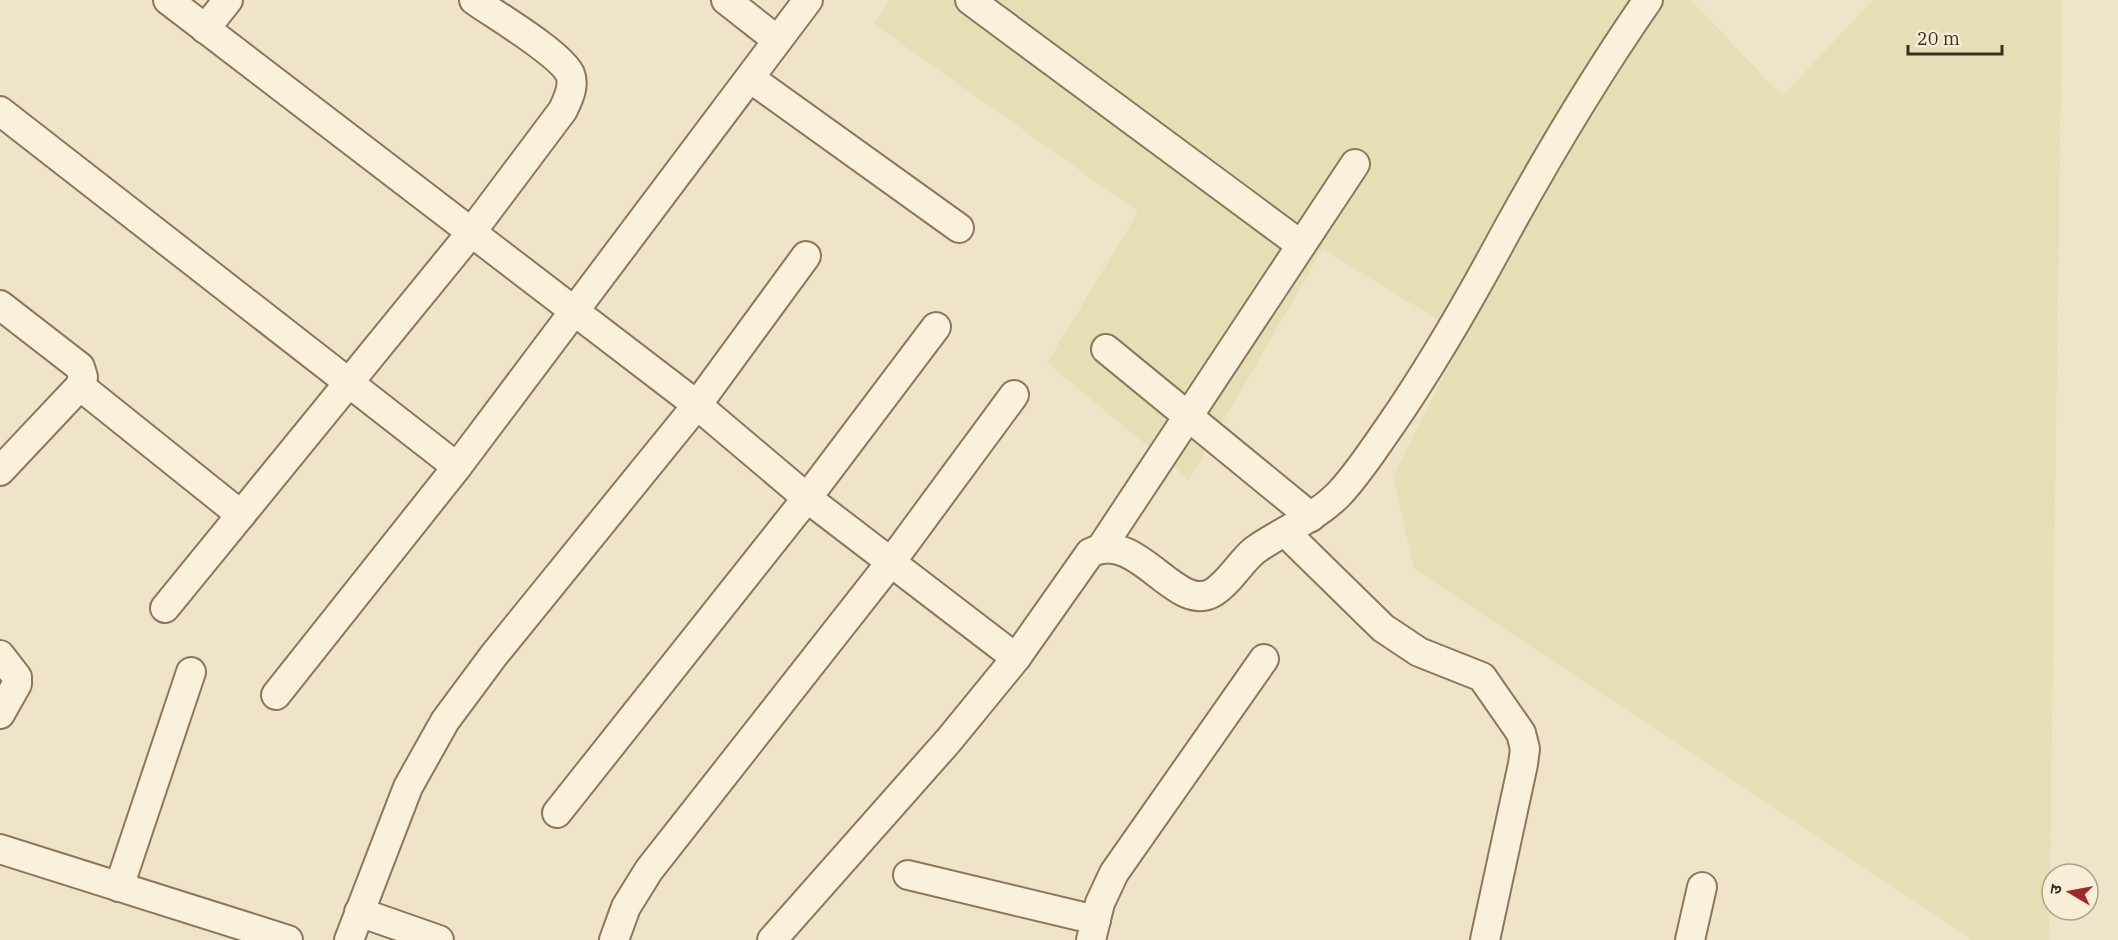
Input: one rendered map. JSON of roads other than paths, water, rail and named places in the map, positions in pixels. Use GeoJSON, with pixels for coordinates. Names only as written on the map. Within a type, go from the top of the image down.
{"type":"FeatureCollection","features":[{"type":"Feature","properties":{"kind":"street"},"geometry":{"type":"LineString","coordinates":[[168,0],[470,234],[574,310],[697,405],[807,498],[1016,658]]}},
{"type":"Feature","properties":{"kind":"street"},"geometry":{"type":"LineString","coordinates":[[205,29],[228,0]]}},
{"type":"Feature","properties":{"kind":"street"},"geometry":{"type":"LineString","coordinates":[[165,608],[470,234],[563,110],[572,86],[571,75],[560,61],[474,0]]}},
{"type":"Feature","properties":{"kind":"street"},"geometry":{"type":"LineString","coordinates":[[726,0],[777,40]]}},
{"type":"Feature","properties":{"kind":"street"},"geometry":{"type":"LineString","coordinates":[[276,695],[458,467],[808,0]]}},
{"type":"Feature","properties":{"kind":"street"},"geometry":{"type":"LineString","coordinates":[[970,0],[1301,245]]}},
{"type":"Feature","properties":{"kind":"street"},"geometry":{"type":"LineString","coordinates":[[1101,548],[1124,553],[1148,565],[1181,591],[1191,596],[1202,596],[1212,593],[1227,581],[1253,552],[1311,517],[1337,496],[1361,468],[1425,375],[1545,162],[1611,54],[1648,0]]}},
{"type":"Feature","properties":{"kind":"street"},"geometry":{"type":"LineString","coordinates":[[750,78],[959,228]]}},
{"type":"Feature","properties":{"kind":"street"},"geometry":{"type":"LineString","coordinates":[[0,111],[458,467]]}},
{"type":"Feature","properties":{"kind":"street"},"geometry":{"type":"LineString","coordinates":[[772,940],[942,749],[1016,658],[1080,564],[1090,554],[1101,548],[1355,164]]}},
{"type":"Feature","properties":{"kind":"street"},"geometry":{"type":"LineString","coordinates":[[349,940],[408,787],[444,721],[494,655],[697,405],[806,256]]}},
{"type":"Feature","properties":{"kind":"street"},"geometry":{"type":"LineString","coordinates":[[0,305],[80,367],[83,377],[80,386],[0,471]]}},
{"type":"Feature","properties":{"kind":"street"},"geometry":{"type":"LineString","coordinates":[[557,813],[807,498],[936,327]]}},
{"type":"Feature","properties":{"kind":"street"},"geometry":{"type":"LineString","coordinates":[[1106,349],[1311,517]]}},
{"type":"Feature","properties":{"kind":"street"},"geometry":{"type":"LineString","coordinates":[[80,386],[241,515]]}},
{"type":"Feature","properties":{"kind":"street"},"geometry":{"type":"LineString","coordinates":[[614,940],[626,907],[650,870],[891,562],[1014,395]]}},
{"type":"Feature","properties":{"kind":"street"},"geometry":{"type":"LineString","coordinates":[[1286,532],[1383,628],[1404,644],[1482,677],[1521,734],[1525,749],[1523,764],[1485,940]]}},
{"type":"Feature","properties":{"kind":"street"},"geometry":{"type":"LineString","coordinates":[[0,655],[17,676],[17,684],[0,714]]}},
{"type":"Feature","properties":{"kind":"street"},"geometry":{"type":"LineString","coordinates":[[908,875],[1094,930],[1100,903],[1114,873],[1264,658]]}},
{"type":"Feature","properties":{"kind":"street"},"geometry":{"type":"LineString","coordinates":[[119,887],[191,672]]}},
{"type":"Feature","properties":{"kind":"street"},"geometry":{"type":"LineString","coordinates":[[0,849],[288,940]]}},
{"type":"Feature","properties":{"kind":"street"},"geometry":{"type":"LineString","coordinates":[[1690,940],[1702,887]]}},
{"type":"Feature","properties":{"kind":"street"},"geometry":{"type":"LineString","coordinates":[[359,912],[439,940]]}}]}
